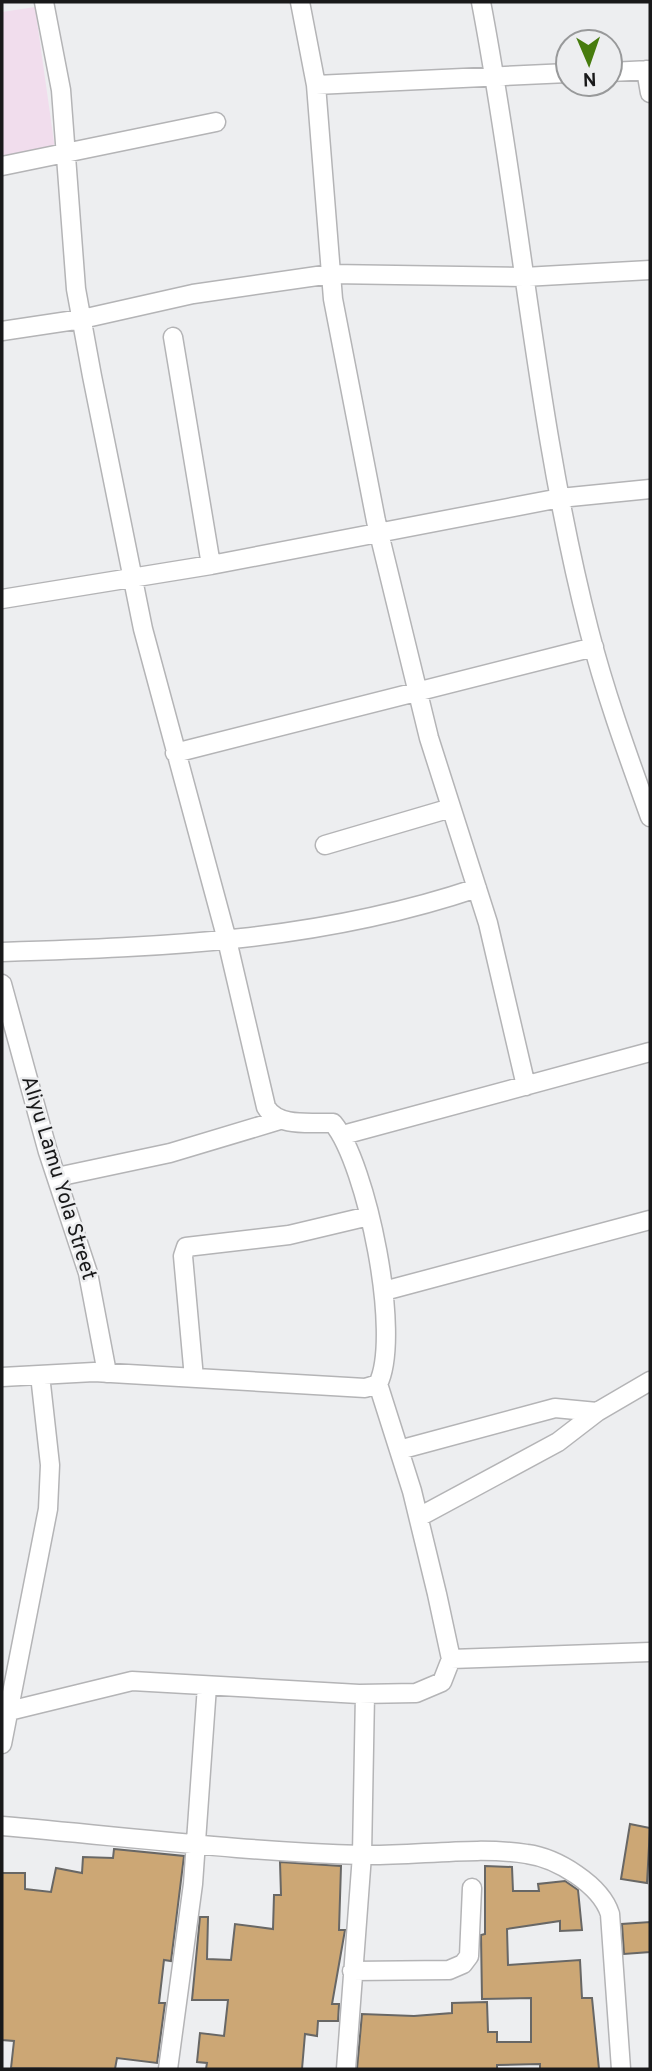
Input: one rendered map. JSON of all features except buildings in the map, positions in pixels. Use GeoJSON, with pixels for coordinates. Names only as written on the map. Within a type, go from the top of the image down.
{"type":"FeatureCollection","features":[{"type":"Feature","properties":{"kind":"street"},"geometry":{"type":"LineString","coordinates":[[44,2],[61,90],[76,289],[133,579],[175,753],[227,940],[257,1081],[266,1107],[271,1115],[280,1120]]}},
{"type":"Feature","properties":{"kind":"street"},"geometry":{"type":"LineString","coordinates":[[300,2],[316,85],[333,299],[378,532],[400,611],[416,693],[477,888],[526,1086]]}},
{"type":"Feature","properties":{"kind":"street"},"geometry":{"type":"LineString","coordinates":[[481,2],[560,498],[594,647],[650,817]]}},
{"type":"Feature","properties":{"kind":"street"},"geometry":{"type":"LineString","coordinates":[[624,71],[648,70],[650,93]]}},
{"type":"Feature","properties":{"kind":"street"},"geometry":{"type":"LineString","coordinates":[[316,85],[554,73]]}},
{"type":"Feature","properties":{"kind":"street"},"geometry":{"type":"LineString","coordinates":[[2,166],[215,122]]}},
{"type":"Feature","properties":{"kind":"street"},"geometry":{"type":"LineString","coordinates":[[2,331],[82,319],[192,294],[331,274],[524,277],[650,270]]}},
{"type":"Feature","properties":{"kind":"street"},"geometry":{"type":"LineString","coordinates":[[173,337],[211,565]]}},
{"type":"Feature","properties":{"kind":"street"},"geometry":{"type":"LineString","coordinates":[[2,599],[211,565],[560,498],[650,489]]}},
{"type":"Feature","properties":{"kind":"street"},"geometry":{"type":"LineString","coordinates":[[175,753],[594,647]]}},
{"type":"Feature","properties":{"kind":"street"},"geometry":{"type":"LineString","coordinates":[[325,845],[451,808]]}},
{"type":"Feature","properties":{"kind":"street"},"geometry":{"type":"LineString","coordinates":[[2,951],[131,949],[339,926],[477,888]]}},
{"type":"Feature","properties":{"kind":"street","name":"Aliyu Lamu Yola Street"},"geometry":{"type":"LineString","coordinates":[[2,984],[57,1177],[88,1273],[107,1373]]}},
{"type":"Feature","properties":{"kind":"street"},"geometry":{"type":"LineString","coordinates":[[343,1135],[650,1052]]}},
{"type":"Feature","properties":{"kind":"street"},"geometry":{"type":"LineString","coordinates":[[7,1701],[132,1681],[365,1694],[416,1693],[436,1686],[447,1675],[451,1659],[419,1517],[378,1384],[386,1360],[384,1291],[362,1184],[343,1135],[333,1123],[280,1120],[170,1153],[57,1177]]}},
{"type":"Feature","properties":{"kind":"street"},"geometry":{"type":"LineString","coordinates":[[194,1378],[183,1256],[186,1247],[289,1235],[369,1216]]}},
{"type":"Feature","properties":{"kind":"street"},"geometry":{"type":"LineString","coordinates":[[384,1291],[650,1220]]}},
{"type":"Feature","properties":{"kind":"street"},"geometry":{"type":"LineString","coordinates":[[2,1377],[107,1373],[365,1388],[378,1384]]}},
{"type":"Feature","properties":{"kind":"street"},"geometry":{"type":"LineString","coordinates":[[2,1744],[7,1701],[48,1510],[50,1465],[40,1375]]}},
{"type":"Feature","properties":{"kind":"street"},"geometry":{"type":"LineString","coordinates":[[419,1517],[558,1442],[597,1412],[650,1381]]}},
{"type":"Feature","properties":{"kind":"street"},"geometry":{"type":"LineString","coordinates":[[399,1450],[555,1408],[597,1412]]}},
{"type":"Feature","properties":{"kind":"street"},"geometry":{"type":"LineString","coordinates":[[451,1659],[650,1652]]}},
{"type":"Feature","properties":{"kind":"street"},"geometry":{"type":"LineString","coordinates":[[168,2069],[196,1842],[207,1686]]}},
{"type":"Feature","properties":{"kind":"street"},"geometry":{"type":"LineString","coordinates":[[346,2069],[362,1855],[365,1694]]}},
{"type":"Feature","properties":{"kind":"street"},"geometry":{"type":"LineString","coordinates":[[2,1826],[362,1855],[530,1854],[556,1864],[597,1891],[606,1902],[610,1914],[621,2069]]}},
{"type":"Feature","properties":{"kind":"street"},"geometry":{"type":"LineString","coordinates":[[352,1971],[449,1970],[463,1964],[469,1956],[472,1888]]}},
{"type":"Feature","properties":{"kind":"shaded area"},"geometry":{"type":"Polygon","coordinates":[[[35,7],[55,149],[2,158],[2,12],[35,7]]]}}]}
